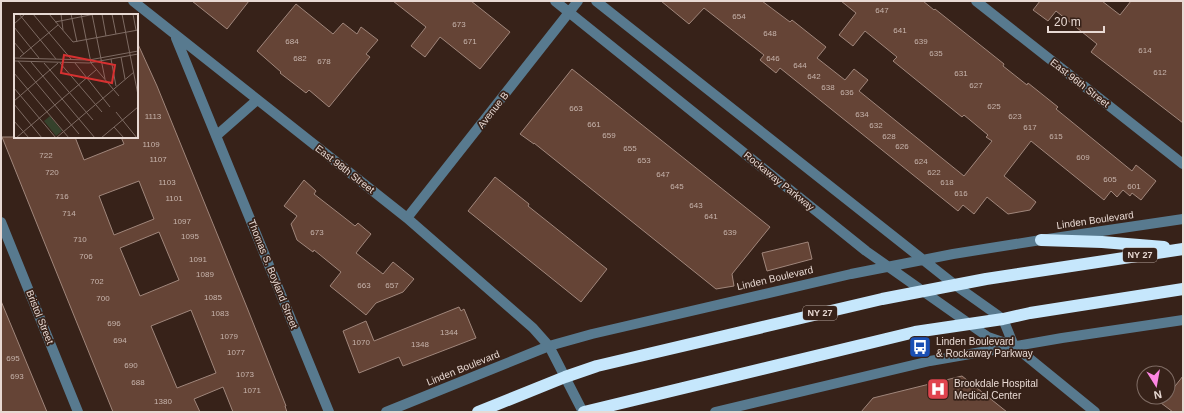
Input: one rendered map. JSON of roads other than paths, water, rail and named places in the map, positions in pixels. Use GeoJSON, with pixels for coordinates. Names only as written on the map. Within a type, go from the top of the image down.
{"type":"FeatureCollection","features":[{"type":"Feature","properties":{"kind":"highway"},"geometry":{"type":"LineString","coordinates":[[1040,240],[1102,242],[1183,249]]}},
{"type":"Feature","properties":{"kind":"highway","name":"NY 27"},"geometry":{"type":"LineString","coordinates":[[478,412],[565,377],[604,364],[852,305],[955,285],[1183,249]]}},
{"type":"Feature","properties":{"kind":"highway"},"geometry":{"type":"LineString","coordinates":[[583,412],[915,332],[1183,289]]}},
{"type":"Feature","properties":{"kind":"street","name":"East 98th Street"},"geometry":{"type":"LineString","coordinates":[[133,1],[175,36],[407,218],[533,328],[549,346],[583,412]]}},
{"type":"Feature","properties":{"kind":"street","name":"Rockaway Parkway"},"geometry":{"type":"LineString","coordinates":[[555,1],[866,251],[988,337],[1014,346],[1095,412]]}},
{"type":"Feature","properties":{"kind":"street","name":"Avenue B"},"geometry":{"type":"LineString","coordinates":[[407,218],[578,1]]}},
{"type":"Feature","properties":{"kind":"street"},"geometry":{"type":"LineString","coordinates":[[596,1],[924,261],[1003,319]]}},
{"type":"Feature","properties":{"kind":"street","name":"East 96th Street"},"geometry":{"type":"LineString","coordinates":[[976,1],[1183,164]]}},
{"type":"Feature","properties":{"kind":"street","name":"Thomas S. Boyland Street"},"geometry":{"type":"LineString","coordinates":[[175,36],[329,412]]}},
{"type":"Feature","properties":{"kind":"street"},"geometry":{"type":"LineString","coordinates":[[216,136],[257,100]]}},
{"type":"Feature","properties":{"kind":"street","name":"Linden Boulevard"},"geometry":{"type":"LineString","coordinates":[[386,412],[549,346],[592,334],[826,278],[924,261],[953,254],[1183,219]]}},
{"type":"Feature","properties":{"kind":"street","name":"Bristol Street"},"geometry":{"type":"LineString","coordinates":[[1,222],[78,412]]}},
{"type":"Feature","properties":{"kind":"street","name":"Rockaway Parkway"},"geometry":{"type":"LineString","coordinates":[[1003,319],[1014,346]]}},
{"type":"Feature","properties":{"kind":"street"},"geometry":{"type":"LineString","coordinates":[[715,412],[930,361],[1014,346],[1183,320]]}},
{"type":"Feature","properties":{"kind":"place","name":"Linden Boulevard & Rockaway Parkway"},"geometry":{"type":"Point","coordinates":[920,347]}},
{"type":"Feature","properties":{"kind":"place","name":"Brookdale Hospital Medical Center"},"geometry":{"type":"Point","coordinates":[938,389]}}]}
